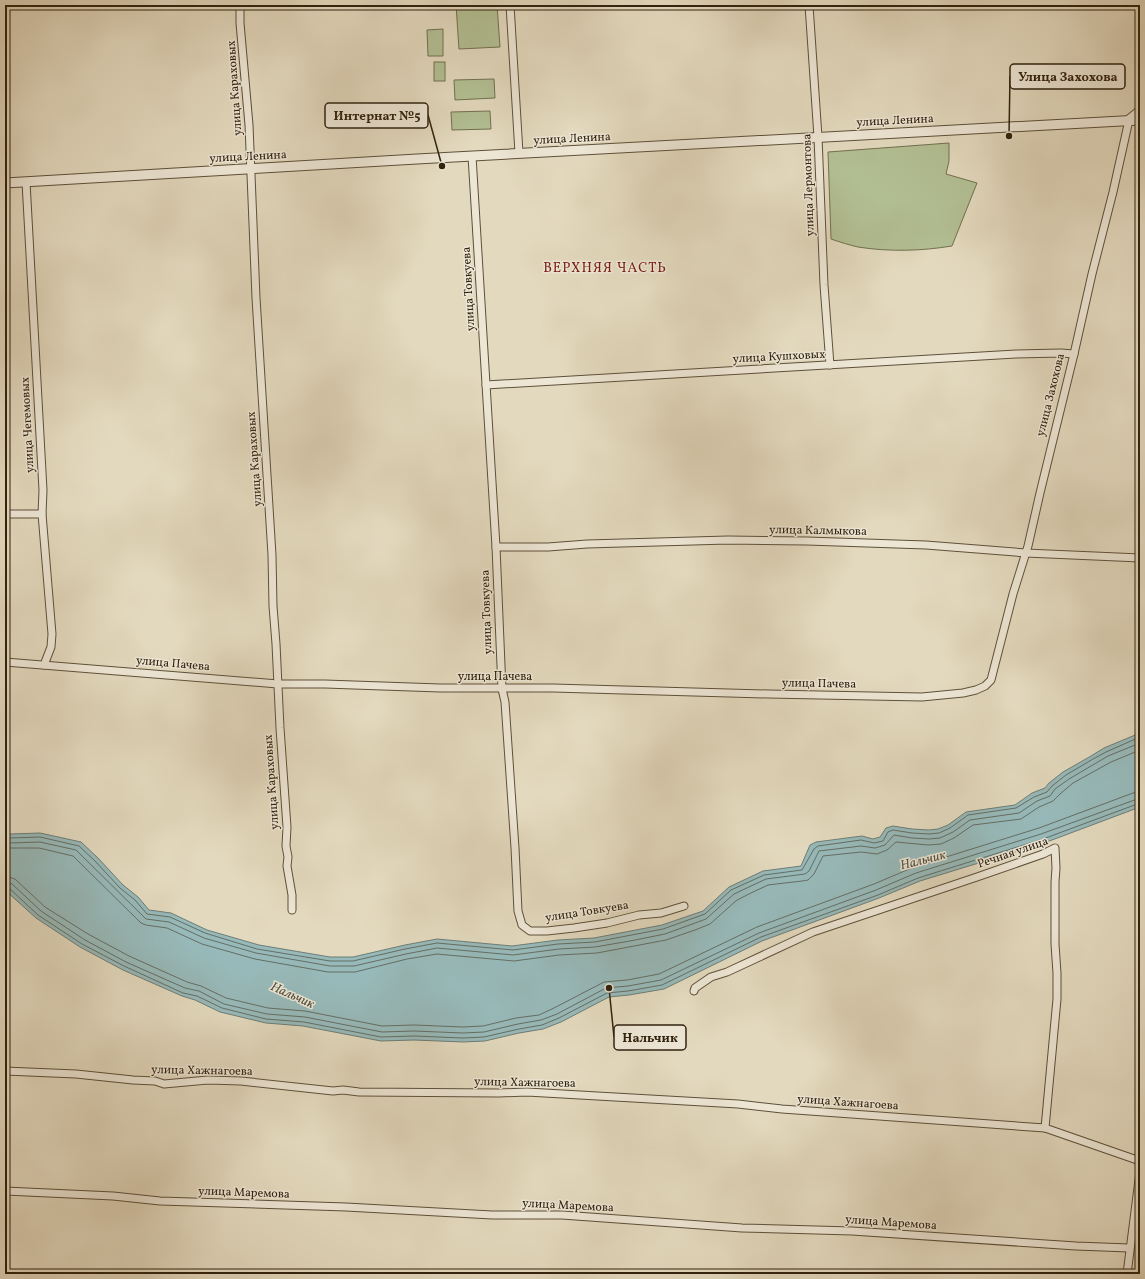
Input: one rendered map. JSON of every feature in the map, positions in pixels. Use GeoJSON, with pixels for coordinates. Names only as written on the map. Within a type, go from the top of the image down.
{"type":"FeatureCollection","features":[{"type":"Feature","properties":{"kind":"street","name":"улица Караховых"},"geometry":{"type":"LineString","coordinates":[[240,5],[240,23],[249,125],[256,298],[272,555],[272,606],[287,827],[287,866],[292,895],[292,910]]}},
{"type":"Feature","properties":{"kind":"street"},"geometry":{"type":"LineString","coordinates":[[510,5],[519,154]]}},
{"type":"Feature","properties":{"kind":"street","name":"улица Лермонтова"},"geometry":{"type":"LineString","coordinates":[[809,5],[818,137],[824,285],[830,365]]}},
{"type":"Feature","properties":{"kind":"street"},"geometry":{"type":"LineString","coordinates":[[1129,120],[1140,111]]}},
{"type":"Feature","properties":{"kind":"street","name":"улица Захохова"},"geometry":{"type":"LineString","coordinates":[[985,686],[991,680],[1013,594],[1026,553],[1129,120]]}},
{"type":"Feature","properties":{"kind":"street","name":"улица Ленина"},"geometry":{"type":"LineString","coordinates":[[5,183],[250,168],[1140,120]]}},
{"type":"Feature","properties":{"kind":"street","name":"улица Товкуева"},"geometry":{"type":"LineString","coordinates":[[472,156],[496,547],[502,689],[505,702],[518,911],[522,925],[530,930],[547,931],[574,928],[639,915],[661,913],[684,906]]}},
{"type":"Feature","properties":{"kind":"street","name":"улица Чегемовых"},"geometry":{"type":"LineString","coordinates":[[26,182],[43,490],[42,514],[52,634],[51,647],[44,665]]}},
{"type":"Feature","properties":{"kind":"street","name":"улица Кушховых"},"geometry":{"type":"LineString","coordinates":[[486,385],[1016,354],[1074,354]]}},
{"type":"Feature","properties":{"kind":"street"},"geometry":{"type":"LineString","coordinates":[[5,514],[42,514]]}},
{"type":"Feature","properties":{"kind":"street","name":"улица Калмыкова"},"geometry":{"type":"LineString","coordinates":[[496,547],[548,547],[587,544],[728,540],[926,545],[1026,553],[1140,558]]}},
{"type":"Feature","properties":{"kind":"street","name":"улица Пачева"},"geometry":{"type":"LineString","coordinates":[[5,662],[278,684],[440,688],[553,688],[922,697],[963,693],[985,686]]}},
{"type":"Feature","properties":{"kind":"street","name":"Речная улица"},"geometry":{"type":"LineString","coordinates":[[694,991],[695,988],[711,977],[727,972],[813,932],[977,877],[1055,848],[1055,944],[1058,973],[1045,1128]]}},
{"type":"Feature","properties":{"kind":"street","name":"улица Хажнагоева"},"geometry":{"type":"LineString","coordinates":[[5,1071],[76,1074],[155,1081],[164,1084],[208,1080],[241,1081],[333,1091],[528,1092],[573,1094],[738,1104],[782,1109],[1045,1128]]}},
{"type":"Feature","properties":{"kind":"street"},"geometry":{"type":"LineString","coordinates":[[1045,1128],[1140,1161]]}},
{"type":"Feature","properties":{"kind":"street"},"geometry":{"type":"LineString","coordinates":[[1127,1274],[1129,1248],[1140,1172]]}},
{"type":"Feature","properties":{"kind":"street","name":"улица Маремова"},"geometry":{"type":"LineString","coordinates":[[5,1191],[113,1196],[160,1201],[354,1207],[492,1214],[562,1215],[742,1228],[852,1231],[1076,1246],[1129,1248]]}},
{"type":"Feature","properties":{"kind":"green space"},"geometry":{"type":"Polygon","coordinates":[[[456,5],[497,5],[500,47],[459,49],[456,5]]]}},
{"type":"Feature","properties":{"kind":"green space"},"geometry":{"type":"Polygon","coordinates":[[[443,29],[443,56],[428,56],[427,30],[443,29]]]}},
{"type":"Feature","properties":{"kind":"green space"},"geometry":{"type":"Polygon","coordinates":[[[434,62],[445,62],[445,81],[434,81],[434,62]]]}},
{"type":"Feature","properties":{"kind":"green space"},"geometry":{"type":"Polygon","coordinates":[[[494,79],[495,98],[455,100],[454,80],[494,79]]]}},
{"type":"Feature","properties":{"kind":"green space"},"geometry":{"type":"Polygon","coordinates":[[[490,111],[491,129],[452,130],[451,112],[490,111]]]}},
{"type":"Feature","properties":{"kind":"green space"},"geometry":{"type":"Polygon","coordinates":[[[949,143],[949,161],[946,174],[977,183],[952,246],[917,250],[882,250],[858,247],[831,239],[828,152],[949,143]]]}},
{"type":"Feature","properties":{"kind":"water"},"geometry":{"type":"Polygon","coordinates":[[[1140,733],[1140,807],[1044,843],[920,881],[879,898],[762,941],[664,989],[609,997],[561,1022],[543,1029],[485,1041],[381,1041],[303,1026],[266,1023],[220,1012],[123,970],[80,947],[36,918],[5,890],[5,832],[10,834],[40,833],[81,842],[123,885],[138,897],[149,910],[171,913],[207,930],[259,945],[330,957],[353,957],[437,939],[512,946],[558,940],[594,938],[662,925],[703,911],[729,887],[763,871],[801,866],[810,845],[816,842],[862,836],[873,839],[880,837],[886,828],[893,826],[912,829],[938,829],[948,825],[966,812],[1015,805],[1032,793],[1045,788],[1063,772],[1104,748],[1140,733]]]}},
{"type":"Feature","properties":{"kind":"place","name":"Улица Захохова"},"geometry":{"type":"Point","coordinates":[1009,136]}},
{"type":"Feature","properties":{"kind":"place","name":"Интернат №5"},"geometry":{"type":"Point","coordinates":[442,166]}},
{"type":"Feature","properties":{"kind":"place","name":"Нальчик"},"geometry":{"type":"Point","coordinates":[609,988]}},
{"type":"Feature","properties":{"kind":"district","name":"ВЕРХНЯЯ ЧАСТЬ"},"geometry":{"type":"Point","coordinates":[605,268]}}]}
